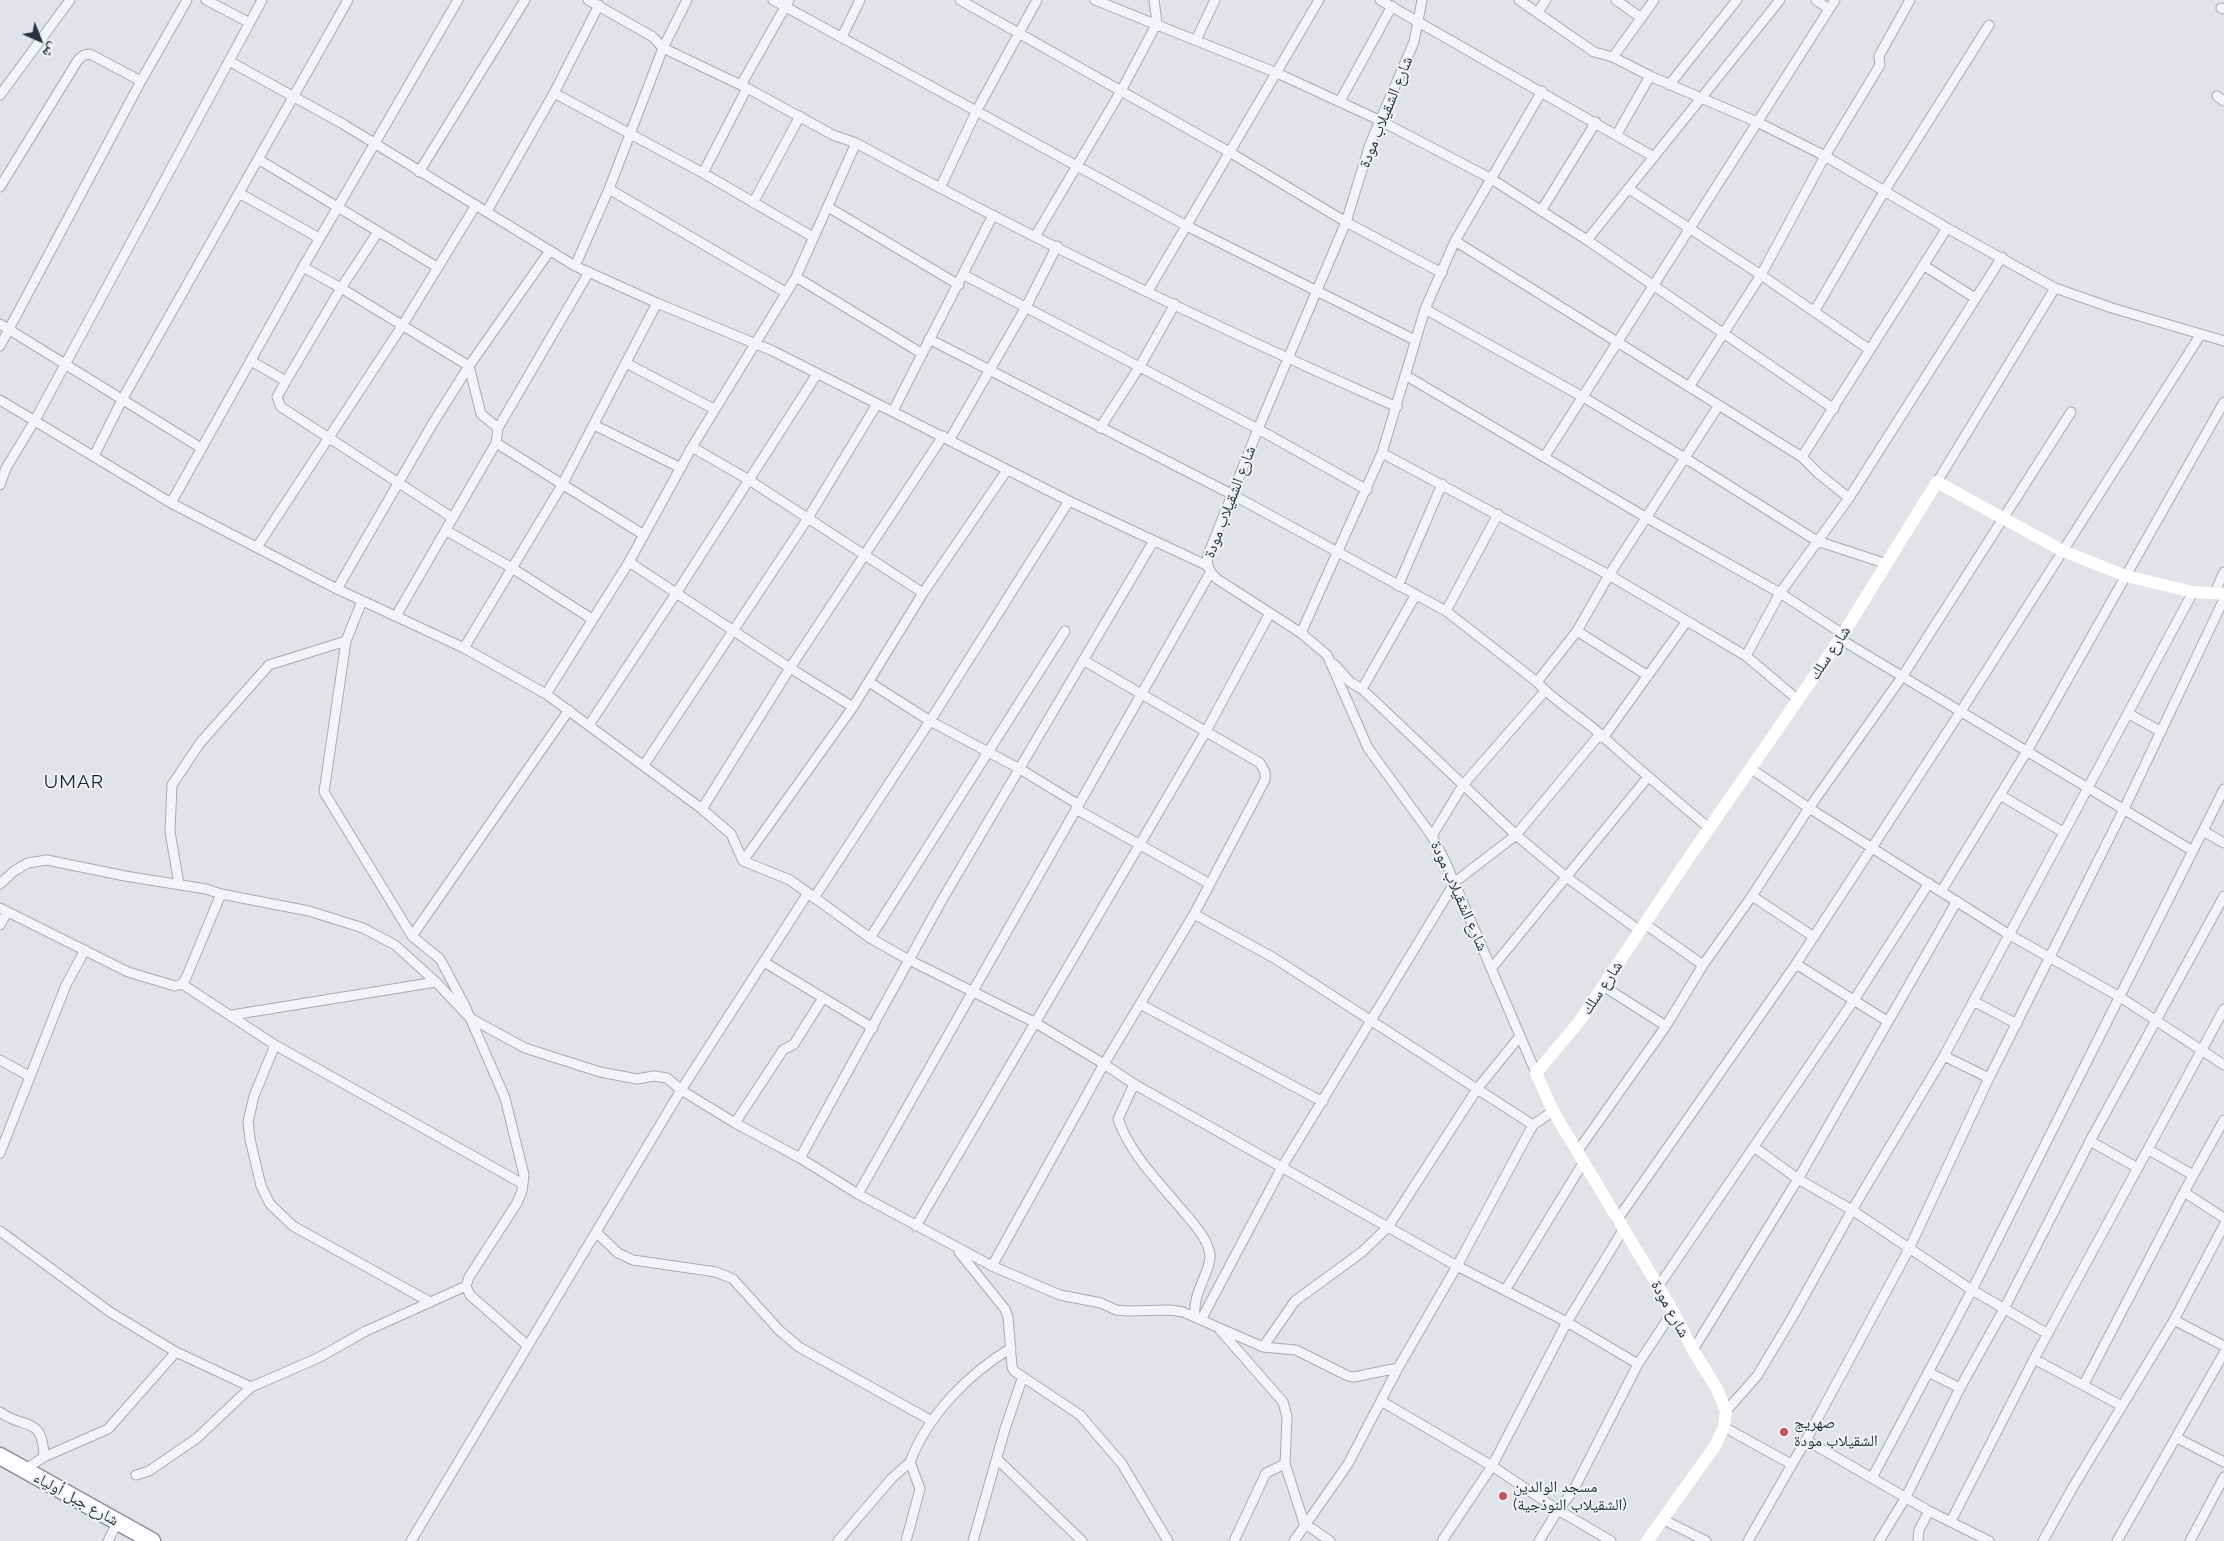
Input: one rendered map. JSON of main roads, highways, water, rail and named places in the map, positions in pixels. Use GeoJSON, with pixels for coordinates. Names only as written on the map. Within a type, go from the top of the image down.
{"type":"FeatureCollection","features":[{"type":"Feature","properties":{"kind":"highway","name":"شارع جبل أولياء"},"geometry":{"type":"LineString","coordinates":[[0,1456],[152,1541]]}},
{"type":"Feature","properties":{"kind":"place","name":"صهريج الشقيلاب مودة"},"geometry":{"type":"Point","coordinates":[1784,1432]}},
{"type":"Feature","properties":{"kind":"place","name":"مسجد الوالدين (الشقيلاب النوذجية)"},"geometry":{"type":"Point","coordinates":[1503,1496]}},
{"type":"Feature","properties":{"kind":"district","name":"UMAR"},"geometry":{"type":"Point","coordinates":[74,782]}}]}
